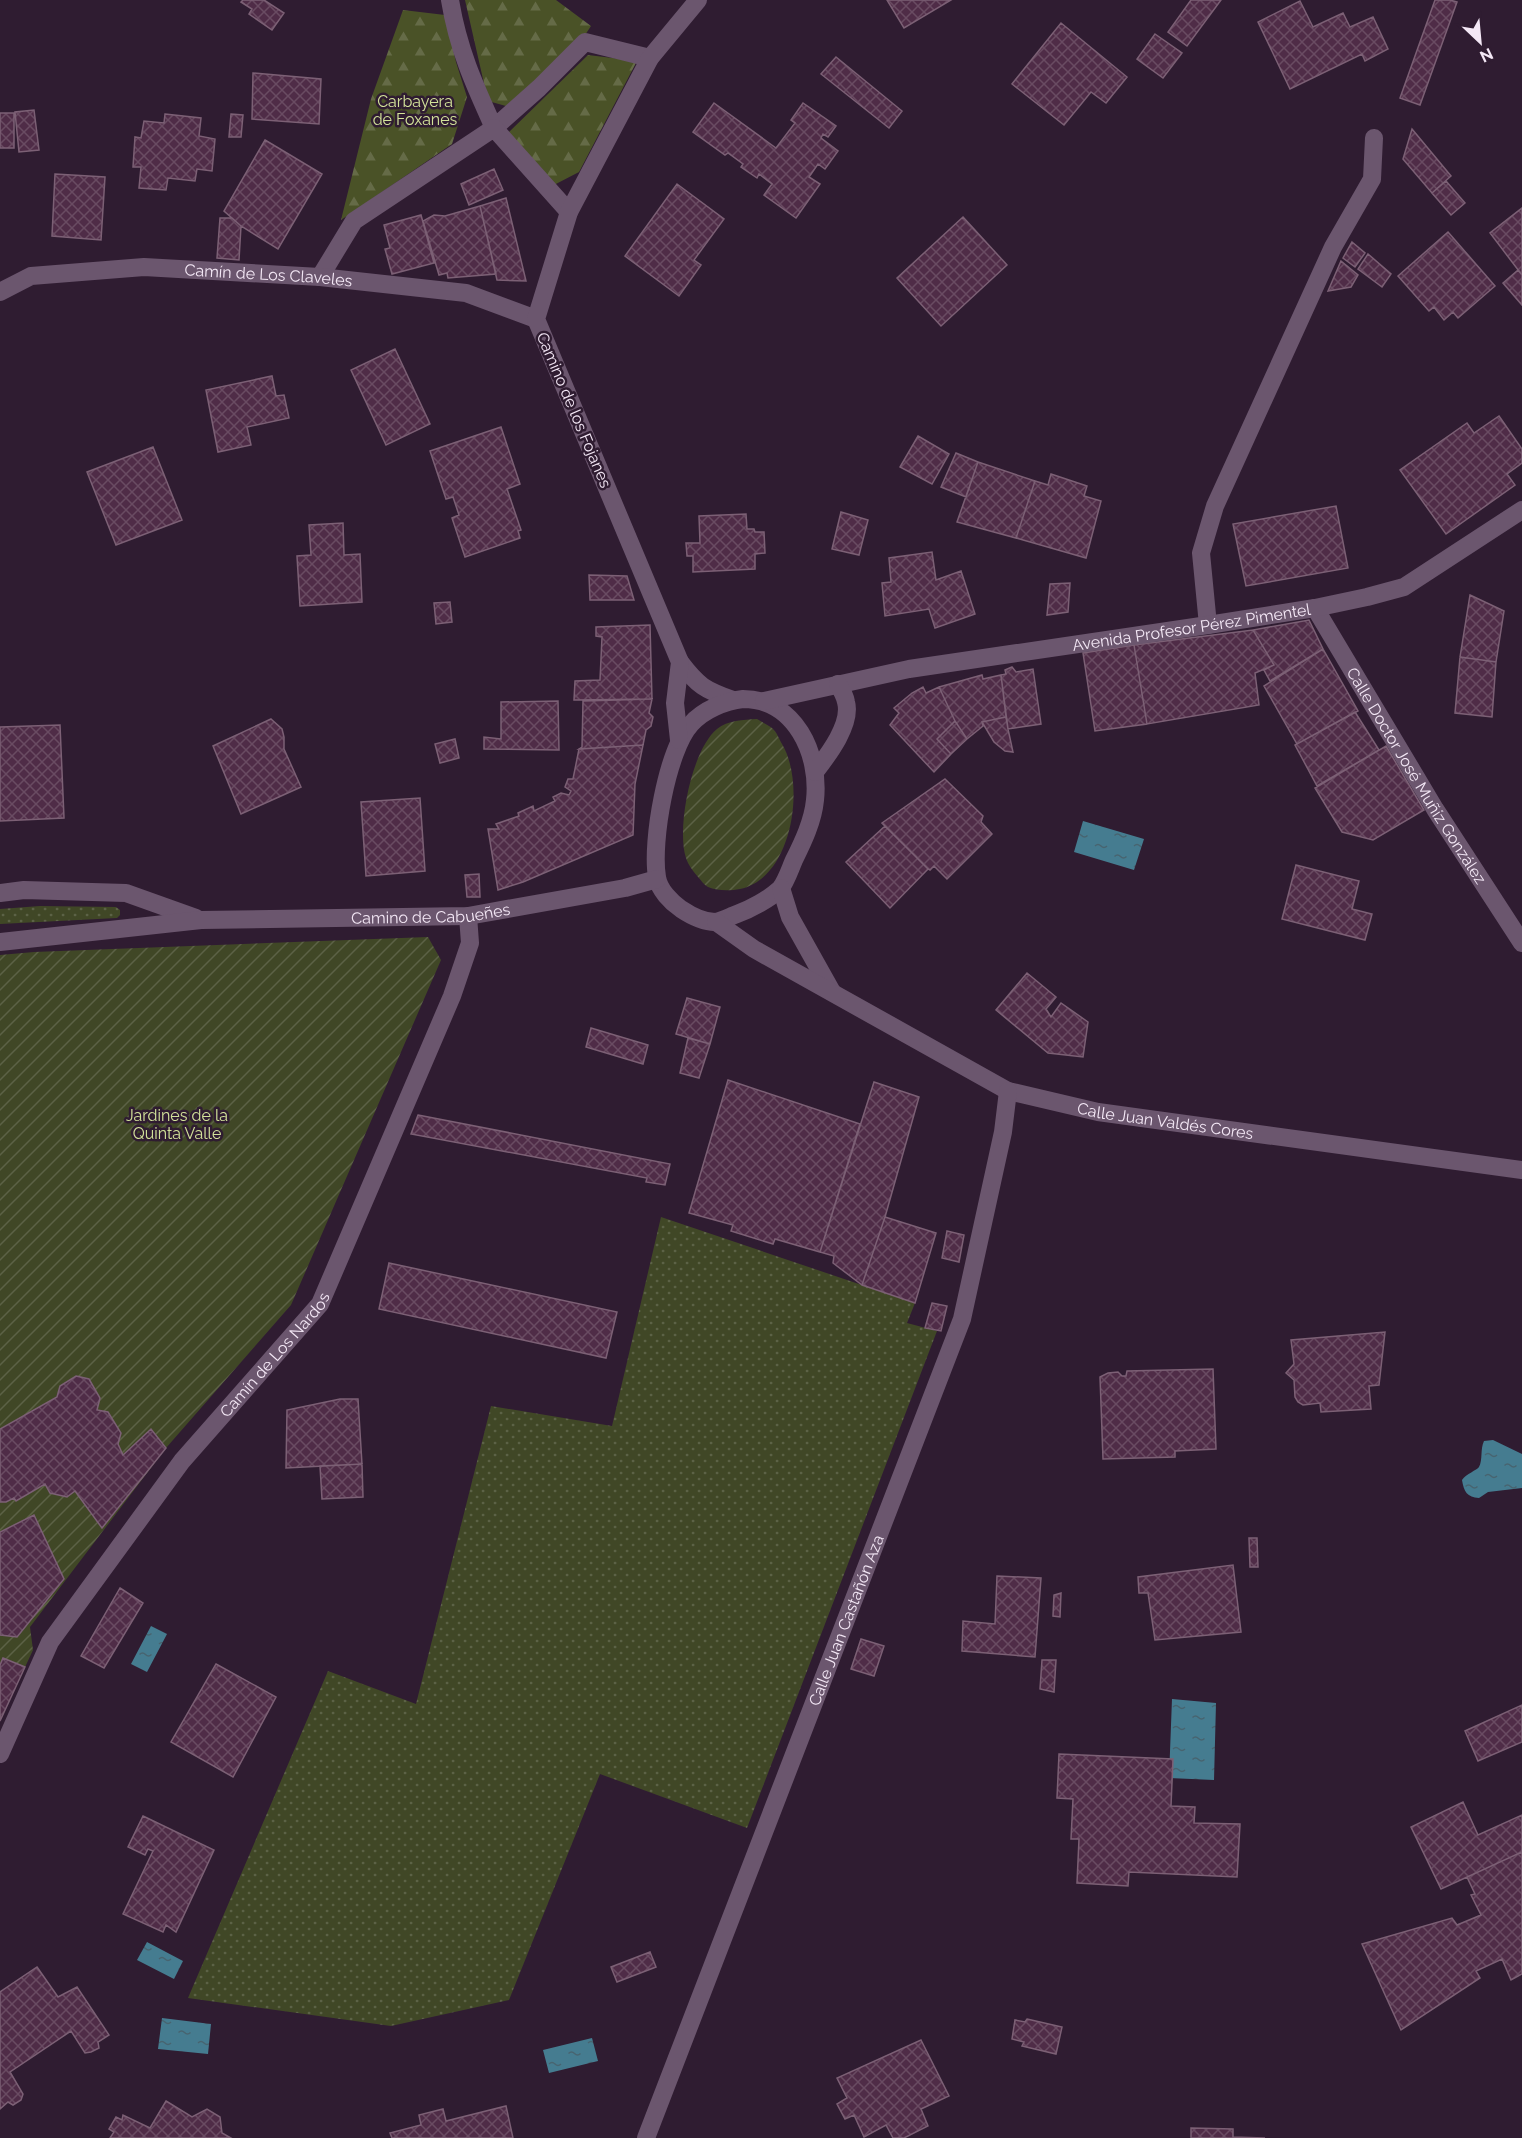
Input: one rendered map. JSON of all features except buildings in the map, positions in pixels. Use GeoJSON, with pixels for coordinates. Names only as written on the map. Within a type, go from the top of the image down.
{"type":"FeatureCollection","features":[{"type":"Feature","properties":{"kind":"street"},"geometry":{"type":"LineString","coordinates":[[450,0],[465,66],[494,128],[569,213]]}},
{"type":"Feature","properties":{"kind":"street","name":"Camino de los Fojanes"},"geometry":{"type":"LineString","coordinates":[[679,740],[675,703],[680,662],[536,319],[569,213],[650,58],[698,0]]}},
{"type":"Feature","properties":{"kind":"street"},"geometry":{"type":"LineString","coordinates":[[320,277],[354,221],[494,128],[539,88],[585,42],[650,58]]}},
{"type":"Feature","properties":{"kind":"street"},"geometry":{"type":"LineString","coordinates":[[1208,625],[1201,553],[1215,506],[1333,247],[1372,179],[1374,138]]}},
{"type":"Feature","properties":{"kind":"street","name":"Camín de Los Claveles"},"geometry":{"type":"LineString","coordinates":[[0,292],[31,276],[144,267],[320,277],[466,293],[536,319]]}},
{"type":"Feature","properties":{"kind":"street","name":"Avenida Profesor Pérez Pimentel"},"geometry":{"type":"LineString","coordinates":[[764,700],[909,669],[1315,608],[1404,587],[1522,510]]}},
{"type":"Feature","properties":{"kind":"street","name":"Calle Doctor José Muñíz González"},"geometry":{"type":"LineString","coordinates":[[1315,608],[1435,809],[1522,943]]}},
{"type":"Feature","properties":{"kind":"street"},"geometry":{"type":"LineString","coordinates":[[680,662],[690,675],[708,691],[733,700]]}},
{"type":"Feature","properties":{"kind":"street"},"geometry":{"type":"LineString","coordinates":[[815,772],[832,750],[844,723],[847,703],[838,684]]}},
{"type":"Feature","properties":{"kind":"street"},"geometry":{"type":"LineString","coordinates":[[733,700],[764,700],[792,720],[808,745],[815,772],[815,801],[811,819],[781,888],[748,910],[716,922],[696,917],[685,912],[665,893],[657,879],[657,835],[663,797],[679,740],[691,723],[705,713],[733,700]]}},
{"type":"Feature","properties":{"kind":"street","name":"Camino de Cabueñes"},"geometry":{"type":"LineString","coordinates":[[0,942],[201,920],[468,916],[625,888],[657,879]]}},
{"type":"Feature","properties":{"kind":"street"},"geometry":{"type":"LineString","coordinates":[[781,888],[790,917],[833,993]]}},
{"type":"Feature","properties":{"kind":"street","name":"Camino de Cabueñes"},"geometry":{"type":"LineString","coordinates":[[0,893],[24,890],[126,893],[201,920]]}},
{"type":"Feature","properties":{"kind":"street","name":"Camín de Los Nardos"},"geometry":{"type":"LineString","coordinates":[[0,1754],[50,1642],[182,1461],[320,1304],[452,996],[470,943],[468,916]]}},
{"type":"Feature","properties":{"kind":"street","name":"Calle Juan Valdés Cores"},"geometry":{"type":"LineString","coordinates":[[716,922],[754,949],[1008,1090],[1098,1112],[1522,1170]]}},
{"type":"Feature","properties":{"kind":"street","name":"Calle Juan Castañón Aza"},"geometry":{"type":"LineString","coordinates":[[646,2138],[962,1319],[1003,1132],[1008,1090]]}},
{"type":"Feature","properties":{"kind":"green space"},"geometry":{"type":"Polygon","coordinates":[[[465,0],[556,0],[591,26],[581,41],[506,106],[488,101],[465,0]]]}},
{"type":"Feature","properties":{"kind":"green space","name":"Carbayera de Foxanes"},"geometry":{"type":"Polygon","coordinates":[[[403,10],[445,15],[467,97],[452,144],[341,220],[371,99],[403,10]]]}},
{"type":"Feature","properties":{"kind":"green space"},"geometry":{"type":"Polygon","coordinates":[[[588,55],[637,61],[579,172],[552,186],[508,133],[588,55]]]}},
{"type":"Feature","properties":{"kind":"green space"},"geometry":{"type":"Polygon","coordinates":[[[757,719],[775,731],[789,761],[793,782],[790,827],[783,849],[772,867],[758,881],[736,890],[708,887],[690,866],[683,845],[688,790],[700,753],[717,729],[731,722],[757,719]]]}},
{"type":"Feature","properties":{"kind":"green space"},"geometry":{"type":"Polygon","coordinates":[[[40,906],[116,907],[120,910],[120,915],[117,918],[0,924],[0,909],[40,906]]]}},
{"type":"Feature","properties":{"kind":"green space","name":"Jardines de la Quinta Valle"},"geometry":{"type":"Polygon","coordinates":[[[428,937],[441,960],[291,1305],[166,1448],[30,1627],[33,1650],[0,1721],[0,955],[428,937]]]}},
{"type":"Feature","properties":{"kind":"green space"},"geometry":{"type":"Polygon","coordinates":[[[661,1217],[915,1303],[907,1323],[937,1331],[747,1828],[600,1774],[509,2000],[391,2026],[188,1998],[328,1671],[416,1704],[491,1406],[612,1426],[661,1217]]]}},
{"type":"Feature","properties":{"kind":"water"},"geometry":{"type":"Polygon","coordinates":[[[1083,821],[1144,839],[1134,870],[1074,852],[1083,821]]]}},
{"type":"Feature","properties":{"kind":"water"},"geometry":{"type":"Polygon","coordinates":[[[1493,1440],[1522,1454],[1522,1488],[1488,1492],[1479,1498],[1469,1495],[1465,1491],[1462,1480],[1479,1467],[1484,1441],[1493,1440]]]}},
{"type":"Feature","properties":{"kind":"water"},"geometry":{"type":"Polygon","coordinates":[[[151,1626],[167,1634],[147,1672],[131,1664],[151,1626]]]}},
{"type":"Feature","properties":{"kind":"water"},"geometry":{"type":"Polygon","coordinates":[[[1172,1699],[1216,1703],[1214,1780],[1169,1778],[1172,1699]]]}},
{"type":"Feature","properties":{"kind":"water"},"geometry":{"type":"Polygon","coordinates":[[[147,1942],[183,1961],[174,1979],[137,1960],[147,1942]]]}},
{"type":"Feature","properties":{"kind":"water"},"geometry":{"type":"Polygon","coordinates":[[[162,2018],[211,2024],[208,2054],[158,2049],[162,2018]]]}},
{"type":"Feature","properties":{"kind":"water"},"geometry":{"type":"Polygon","coordinates":[[[592,2038],[598,2061],[549,2073],[543,2050],[592,2038]]]}}]}
